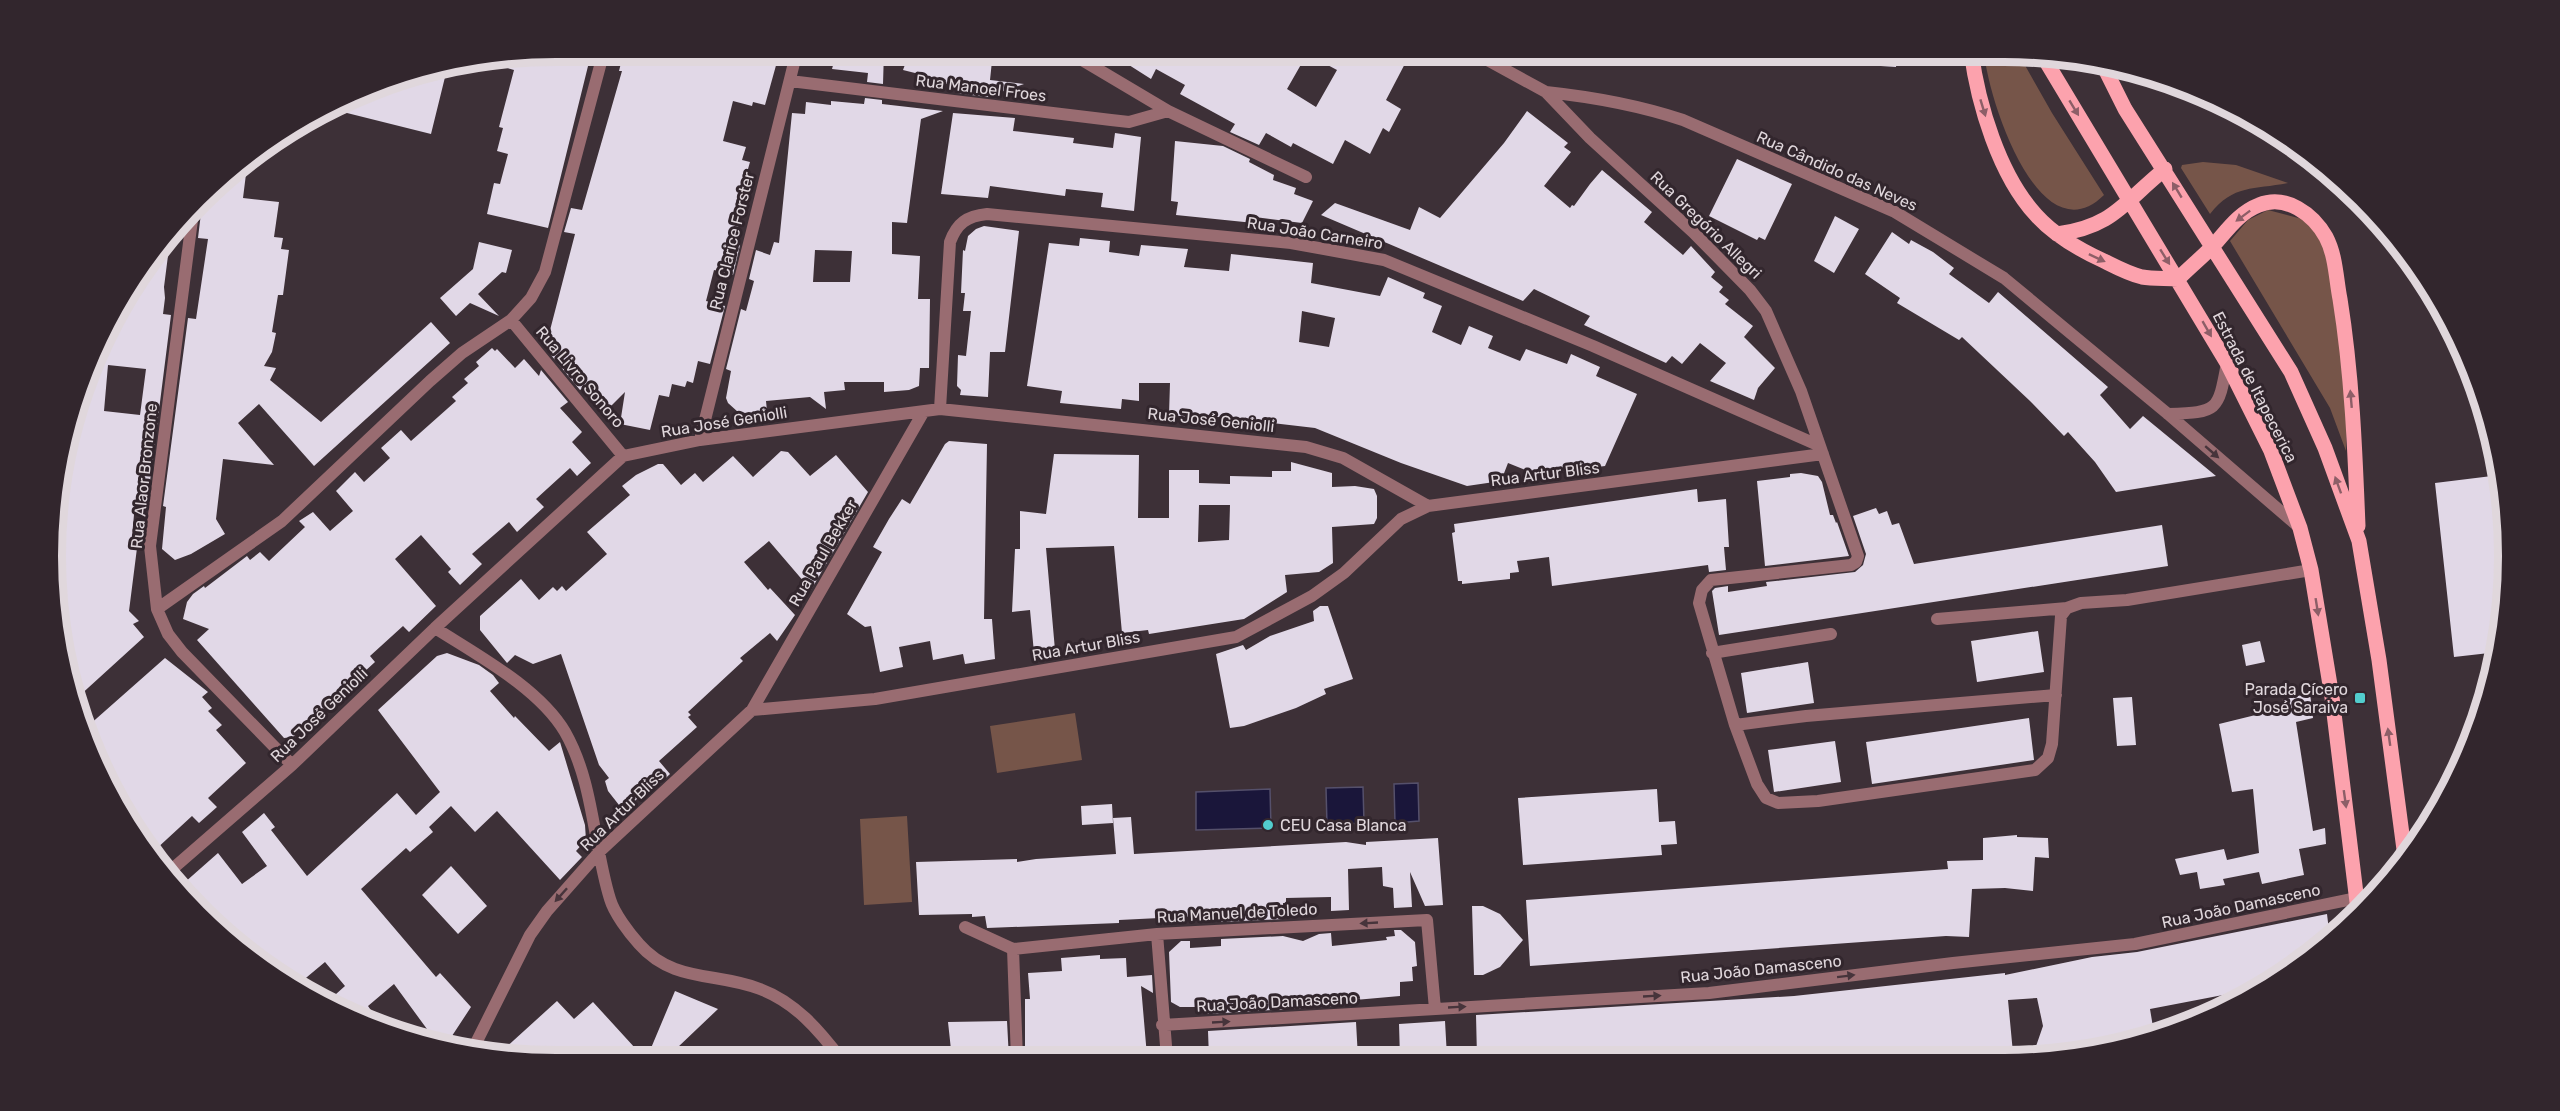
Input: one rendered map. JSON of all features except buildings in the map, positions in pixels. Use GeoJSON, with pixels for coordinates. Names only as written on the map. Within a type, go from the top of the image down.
{"type":"FeatureCollection","features":[{"type":"Feature","properties":{"kind":"main road"},"geometry":{"type":"LineString","coordinates":[[1973,62],[1984,111],[2013,183],[2037,217],[2057,234],[2088,254],[2142,277],[2178,279],[2244,214],[2259,205],[2283,202],[2301,209],[2315,222],[2326,237],[2332,252],[2346,339],[2355,438],[2359,541]]}},
{"type":"Feature","properties":{"kind":"main road","name":"Estrada de Itapecerica"},"geometry":{"type":"LineString","coordinates":[[2048,64],[2227,363],[2271,451],[2300,528],[2311,570],[2335,718],[2358,901]]}},
{"type":"Feature","properties":{"kind":"main road","name":"Estrada de Itapecerica"},"geometry":{"type":"LineString","coordinates":[[2107,72],[2125,109],[2165,169],[2291,372],[2325,448],[2359,541],[2379,660],[2404,846]]}},
{"type":"Feature","properties":{"kind":"main road"},"geometry":{"type":"LineString","coordinates":[[2057,234],[2080,231],[2112,217],[2165,169]]}},
{"type":"Feature","properties":{"kind":"street"},"geometry":{"type":"LineString","coordinates":[[157,609],[282,520],[313,494],[430,381],[462,353],[511,320],[531,298],[545,272],[601,62]]}},
{"type":"Feature","properties":{"kind":"street","name":"Rua Clarice Forster"},"geometry":{"type":"LineString","coordinates":[[700,440],[794,62]]}},
{"type":"Feature","properties":{"kind":"street"},"geometry":{"type":"LineString","coordinates":[[1086,62],[1168,111],[1306,177]]}},
{"type":"Feature","properties":{"kind":"street","name":"Rua Gregório Allegri"},"geometry":{"type":"LineString","coordinates":[[1491,62],[1546,92],[1590,138],[1693,232],[1750,290],[1771,322],[1801,391],[1858,556],[1856,562],[1851,565],[1711,580],[1702,590],[1699,603],[1712,653]]}},
{"type":"Feature","properties":{"kind":"street","name":"Rua Manoel Froes"},"geometry":{"type":"LineString","coordinates":[[790,81],[1129,122],[1168,111]]}},
{"type":"Feature","properties":{"kind":"street","name":"Rua Cândido das Neves"},"geometry":{"type":"LineString","coordinates":[[1546,92],[1592,97],[1652,110],[1683,120],[1895,212],[2004,278],[2168,414],[2300,528]]}},
{"type":"Feature","properties":{"kind":"street","name":"Rua João Carneiro"},"geometry":{"type":"LineString","coordinates":[[940,409],[950,242],[961,223],[971,216],[987,213],[1291,243],[1384,260],[1593,346],[1822,450]]}},
{"type":"Feature","properties":{"kind":"street","name":"Rua Alaor Bronzone"},"geometry":{"type":"LineString","coordinates":[[192,222],[150,546],[157,609],[168,634],[182,652],[292,765]]}},
{"type":"Feature","properties":{"kind":"street","name":"Rua Livro Sonoro"},"geometry":{"type":"LineString","coordinates":[[511,320],[623,456]]}},
{"type":"Feature","properties":{"kind":"street"},"geometry":{"type":"LineString","coordinates":[[2168,414],[2207,411],[2215,405],[2221,397],[2227,363]]}},
{"type":"Feature","properties":{"kind":"street","name":"Rua José Geniolli"},"geometry":{"type":"LineString","coordinates":[[174,868],[292,765],[435,628],[623,456],[700,440],[940,409],[1306,447],[1343,458],[1428,506]]}},
{"type":"Feature","properties":{"kind":"street","name":"Rua Paul Bekker"},"geometry":{"type":"LineString","coordinates":[[752,710],[924,411]]}},
{"type":"Feature","properties":{"kind":"street","name":"Rua Artur Bliss"},"geometry":{"type":"LineString","coordinates":[[476,1043],[530,935],[547,911],[600,851],[752,710],[875,699],[1236,637],[1312,596],[1344,573],[1401,519],[1428,506],[1822,450]]}},
{"type":"Feature","properties":{"kind":"street"},"geometry":{"type":"LineString","coordinates":[[1937,619],[2067,608],[2081,603],[2127,600],[2311,570]]}},
{"type":"Feature","properties":{"kind":"street"},"geometry":{"type":"LineString","coordinates":[[1831,634],[1712,653],[1757,784],[1766,798],[1778,803],[1818,801],[2035,770],[2048,758],[2052,744],[2061,616],[2067,608]]}},
{"type":"Feature","properties":{"kind":"street"},"geometry":{"type":"LineString","coordinates":[[435,628],[503,672],[551,713],[565,732],[578,761],[610,901],[638,944],[659,963],[689,974],[759,988],[783,1000],[819,1029],[834,1050]]}},
{"type":"Feature","properties":{"kind":"street"},"geometry":{"type":"LineString","coordinates":[[1735,725],[1806,716],[2056,695]]}},
{"type":"Feature","properties":{"kind":"street","name":"Rua João Damasceno"},"geometry":{"type":"LineString","coordinates":[[1162,1025],[1709,993],[1953,963],[2135,944],[2354,905]]}},
{"type":"Feature","properties":{"kind":"street","name":"Rua Manuel de Toledo"},"geometry":{"type":"LineString","coordinates":[[1013,949],[1157,934],[1427,920],[1435,1009]]}},
{"type":"Feature","properties":{"kind":"street"},"geometry":{"type":"LineString","coordinates":[[965,927],[1013,949],[1017,1050]]}},
{"type":"Feature","properties":{"kind":"street"},"geometry":{"type":"LineString","coordinates":[[1157,934],[1162,1025],[1166,1050]]}},
{"type":"Feature","properties":{"kind":"shaded area"},"geometry":{"type":"Polygon","coordinates":[[[1986,62],[2023,63],[2104,195],[2080,209],[2058,206],[2038,189],[2021,164],[2006,133],[1986,62]]]}},
{"type":"Feature","properties":{"kind":"shaded area"},"geometry":{"type":"Polygon","coordinates":[[[2203,162],[2236,165],[2288,183],[2236,193],[2227,197],[2210,214],[2181,168],[2182,165],[2203,162]]]}},
{"type":"Feature","properties":{"kind":"shaded area"},"geometry":{"type":"Polygon","coordinates":[[[2268,210],[2302,219],[2322,238],[2348,350],[2346,451],[2330,408],[2230,241],[2248,220],[2268,210]]]}},
{"type":"Feature","properties":{"kind":"shaded area"},"geometry":{"type":"Polygon","coordinates":[[[1075,713],[1082,760],[997,773],[990,726],[1075,713]]]}},
{"type":"Feature","properties":{"kind":"shaded area"},"geometry":{"type":"Polygon","coordinates":[[[1418,783],[1419,821],[1395,823],[1394,784],[1418,783]]]}},
{"type":"Feature","properties":{"kind":"shaded area"},"geometry":{"type":"Polygon","coordinates":[[[1363,787],[1364,823],[1327,825],[1326,788],[1363,787]]]}},
{"type":"Feature","properties":{"kind":"shaded area"},"geometry":{"type":"Polygon","coordinates":[[[1270,789],[1271,828],[1196,830],[1196,792],[1270,789]]]}},
{"type":"Feature","properties":{"kind":"shaded area"},"geometry":{"type":"Polygon","coordinates":[[[907,816],[912,902],[864,905],[860,819],[907,816]]]}},
{"type":"Feature","properties":{"kind":"place","name":"Parada Cícero José Saraiva"},"geometry":{"type":"Point","coordinates":[2360,698]}},
{"type":"Feature","properties":{"kind":"place","name":"CEU Casa Blanca"},"geometry":{"type":"Point","coordinates":[1268,825]}}]}
